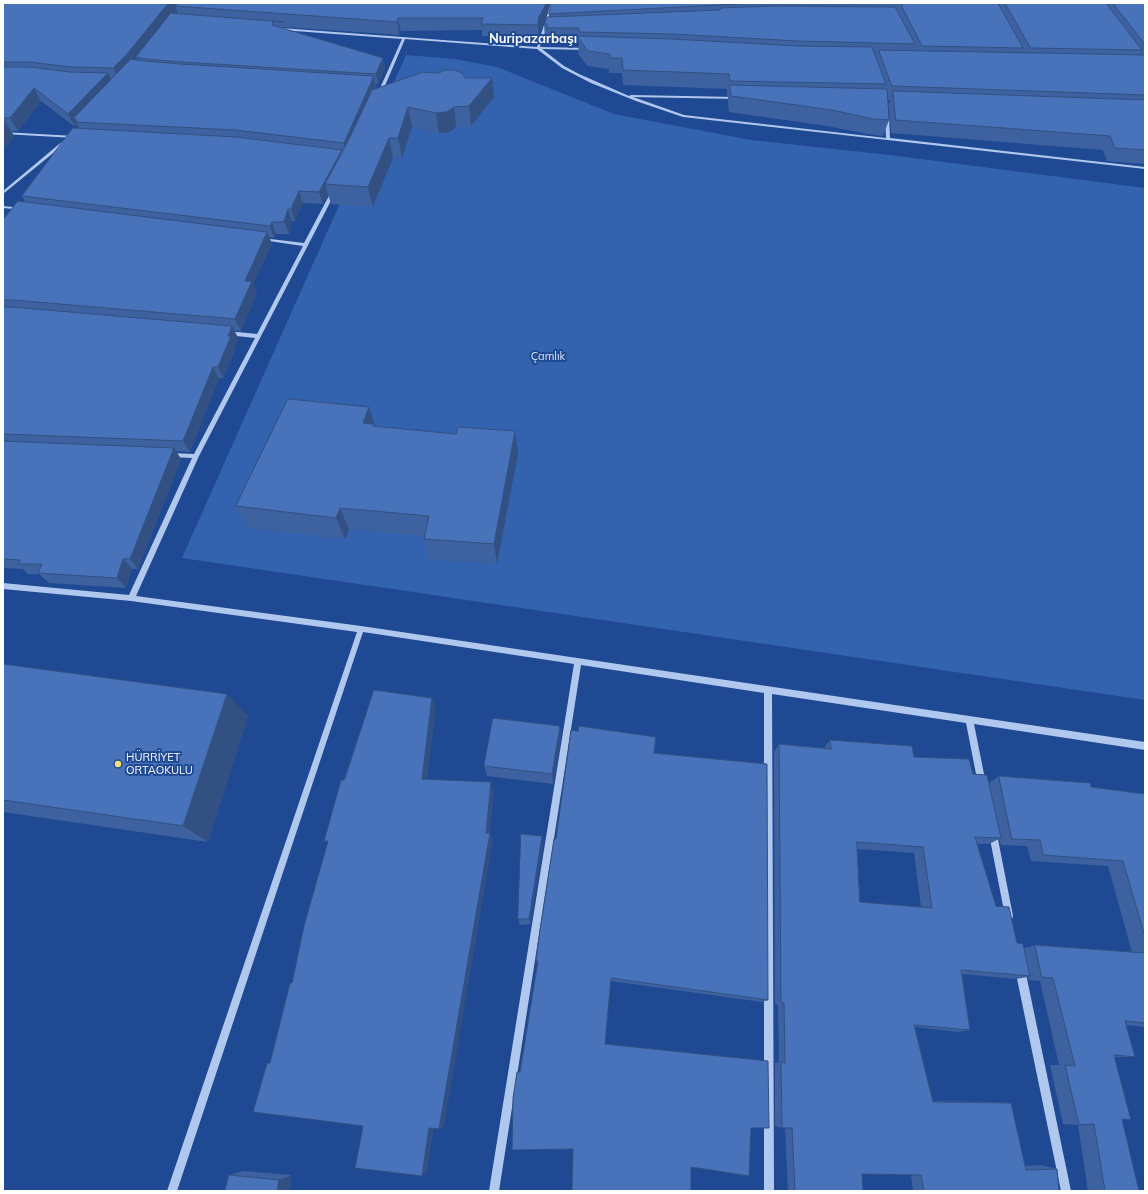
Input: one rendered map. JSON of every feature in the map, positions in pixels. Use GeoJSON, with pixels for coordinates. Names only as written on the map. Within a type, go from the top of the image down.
{"type":"FeatureCollection","features":[{"type":"Feature","properties":{"kind":"street"},"geometry":{"type":"LineString","coordinates":[[538,48],[543,29],[553,3]]}},
{"type":"Feature","properties":{"kind":"street"},"geometry":{"type":"LineString","coordinates":[[543,29],[551,28]]}},
{"type":"Feature","properties":{"kind":"street"},"geometry":{"type":"LineString","coordinates":[[277,29],[538,48],[593,49]]}},
{"type":"Feature","properties":{"kind":"street"},"geometry":{"type":"LineString","coordinates":[[376,100],[404,38]]}},
{"type":"Feature","properties":{"kind":"street"},"geometry":{"type":"LineString","coordinates":[[538,48],[562,66],[599,86],[622,96],[683,116],[1145,168]]}},
{"type":"Feature","properties":{"kind":"street"},"geometry":{"type":"LineString","coordinates":[[374,86],[382,87]]}},
{"type":"Feature","properties":{"kind":"street"},"geometry":{"type":"LineString","coordinates":[[622,96],[742,99]]}},
{"type":"Feature","properties":{"kind":"street"},"geometry":{"type":"LineString","coordinates":[[886,109],[888,139]]}},
{"type":"Feature","properties":{"kind":"street"},"geometry":{"type":"LineString","coordinates":[[3,193],[71,137],[76,131]]}},
{"type":"Feature","properties":{"kind":"street"},"geometry":{"type":"LineString","coordinates":[[3,133],[78,137]]}},
{"type":"Feature","properties":{"kind":"street"},"geometry":{"type":"LineString","coordinates":[[131,598],[196,456],[335,188]]}},
{"type":"Feature","properties":{"kind":"street"},"geometry":{"type":"LineString","coordinates":[[3,207],[26,210]]}},
{"type":"Feature","properties":{"kind":"street"},"geometry":{"type":"LineString","coordinates":[[259,239],[306,245]]}},
{"type":"Feature","properties":{"kind":"street"},"geometry":{"type":"LineString","coordinates":[[219,332],[258,336]]}},
{"type":"Feature","properties":{"kind":"street"},"geometry":{"type":"LineString","coordinates":[[165,455],[196,456]]}},
{"type":"Feature","properties":{"kind":"street"},"geometry":{"type":"LineString","coordinates":[[3,586],[131,598],[361,629],[1145,746]]}},
{"type":"Feature","properties":{"kind":"street"},"geometry":{"type":"LineString","coordinates":[[172,1191],[361,629]]}},
{"type":"Feature","properties":{"kind":"street"},"geometry":{"type":"LineString","coordinates":[[494,1191],[578,662]]}},
{"type":"Feature","properties":{"kind":"street"},"geometry":{"type":"LineString","coordinates":[[768,690],[769,1191]]}},
{"type":"Feature","properties":{"kind":"street"},"geometry":{"type":"LineString","coordinates":[[969,720],[984,789]]}},
{"type":"Feature","properties":{"kind":"street"},"geometry":{"type":"LineString","coordinates":[[991,828],[1012,928]]}},
{"type":"Feature","properties":{"kind":"street"},"geometry":{"type":"LineString","coordinates":[[1018,959],[1066,1191]]}},
{"type":"Feature","properties":{"kind":"green space","name":"Çamlık"},"geometry":{"type":"Polygon","coordinates":[[[406,55],[455,59],[497,67],[614,114],[751,140],[890,155],[1145,188],[1145,700],[182,558],[406,55]]]}},
{"type":"Feature","properties":{"kind":"building"},"geometry":{"type":"Polygon","coordinates":[[[3,3],[170,3],[127,54],[113,68],[71,67],[30,62],[3,62],[3,3]]]}},
{"type":"Feature","properties":{"kind":"building"},"geometry":{"type":"Polygon","coordinates":[[[178,3],[546,3],[539,16],[538,25],[481,24],[483,18],[398,18],[397,22],[175,6],[178,3]]]}},
{"type":"Feature","properties":{"kind":"building"},"geometry":{"type":"Polygon","coordinates":[[[552,3],[755,3],[549,14],[552,3]]]}},
{"type":"Feature","properties":{"kind":"building"},"geometry":{"type":"Polygon","coordinates":[[[901,3],[998,3],[1023,48],[922,46],[901,3]]]}},
{"type":"Feature","properties":{"kind":"building"},"geometry":{"type":"Polygon","coordinates":[[[1005,3],[1106,3],[1142,50],[1031,48],[1005,3]]]}},
{"type":"Feature","properties":{"kind":"building"},"geometry":{"type":"Polygon","coordinates":[[[1113,3],[1145,3],[1145,44],[1113,3]]]}},
{"type":"Feature","properties":{"kind":"building"},"geometry":{"type":"Polygon","coordinates":[[[777,6],[895,7],[915,44],[797,41],[672,34],[579,32],[579,28],[547,28],[547,24],[544,24],[547,17],[719,10],[722,8],[777,6]]]}},
{"type":"Feature","properties":{"kind":"building"},"geometry":{"type":"Polygon","coordinates":[[[171,13],[273,21],[272,25],[383,58],[376,74],[182,62],[136,57],[171,13]]]}},
{"type":"Feature","properties":{"kind":"building"},"geometry":{"type":"Polygon","coordinates":[[[579,36],[672,39],[797,46],[872,47],[886,84],[730,81],[729,74],[623,70],[622,58],[610,58],[610,54],[588,51],[579,39],[579,36]]]}},
{"type":"Feature","properties":{"kind":"building"},"geometry":{"type":"Polygon","coordinates":[[[879,50],[1145,55],[1145,95],[892,86],[879,50]]]}},
{"type":"Feature","properties":{"kind":"building"},"geometry":{"type":"Polygon","coordinates":[[[131,59],[181,64],[374,76],[344,143],[235,130],[76,122],[77,120],[74,118],[131,59]]]}},
{"type":"Feature","properties":{"kind":"building"},"geometry":{"type":"Polygon","coordinates":[[[3,67],[30,67],[70,72],[108,73],[68,114],[34,88],[10,118],[3,118],[3,67]]]}},
{"type":"Feature","properties":{"kind":"building"},"geometry":{"type":"Polygon","coordinates":[[[446,70],[454,70],[462,73],[465,78],[492,78],[469,106],[454,107],[447,112],[436,113],[408,107],[398,138],[389,138],[368,187],[325,184],[348,141],[372,90],[423,72],[438,73],[446,70]]]}},
{"type":"Feature","properties":{"kind":"building"},"geometry":{"type":"Polygon","coordinates":[[[730,85],[887,89],[889,120],[873,119],[832,110],[731,96],[730,85]]]}},
{"type":"Feature","properties":{"kind":"building"},"geometry":{"type":"Polygon","coordinates":[[[893,91],[1145,100],[1145,150],[1115,148],[1110,136],[896,120],[893,91]]]}},
{"type":"Feature","properties":{"kind":"building"},"geometry":{"type":"Polygon","coordinates":[[[73,128],[236,137],[342,150],[319,192],[299,191],[291,209],[288,209],[284,222],[272,222],[270,226],[22,196],[73,128]]]}},
{"type":"Feature","properties":{"kind":"building"},"geometry":{"type":"Polygon","coordinates":[[[18,201],[267,232],[245,281],[252,281],[235,319],[3,300],[3,220],[18,201]]]}},
{"type":"Feature","properties":{"kind":"building"},"geometry":{"type":"Polygon","coordinates":[[[3,307],[232,326],[228,336],[231,336],[218,367],[213,367],[183,441],[3,434],[3,307]]]}},
{"type":"Feature","properties":{"kind":"building"},"geometry":{"type":"Polygon","coordinates":[[[288,399],[369,407],[363,423],[374,424],[373,426],[456,434],[458,427],[515,431],[494,544],[424,539],[429,516],[340,508],[336,518],[236,506],[288,399]]]}},
{"type":"Feature","properties":{"kind":"building"},"geometry":{"type":"Polygon","coordinates":[[[3,441],[174,448],[130,559],[123,559],[117,578],[38,573],[42,564],[18,564],[20,560],[3,559],[3,441]]]}},
{"type":"Feature","properties":{"kind":"building","name":"HÜRRİYET ORTAOKULU"},"geometry":{"type":"Polygon","coordinates":[[[3,664],[227,694],[183,826],[3,800],[3,664]]]}},
{"type":"Feature","properties":{"kind":"building"},"geometry":{"type":"Polygon","coordinates":[[[374,690],[432,698],[422,779],[491,782],[486,833],[490,833],[439,1129],[429,1128],[422,1176],[355,1168],[363,1126],[253,1112],[267,1063],[270,1063],[290,983],[292,983],[304,926],[328,841],[324,841],[341,780],[344,780],[374,690]]]}},
{"type":"Feature","properties":{"kind":"building"},"geometry":{"type":"Polygon","coordinates":[[[493,718],[560,726],[552,774],[484,766],[493,718]]]}},
{"type":"Feature","properties":{"kind":"building"},"geometry":{"type":"Polygon","coordinates":[[[579,726],[656,737],[654,753],[767,764],[768,1000],[611,978],[605,1044],[768,1061],[769,1128],[751,1128],[749,1176],[691,1167],[691,1191],[572,1191],[573,1149],[512,1150],[513,1098],[517,1072],[520,1072],[538,961],[536,960],[540,930],[554,839],[556,839],[571,730],[578,731],[579,726]]]}},
{"type":"Feature","properties":{"kind":"building"},"geometry":{"type":"Polygon","coordinates":[[[830,740],[912,746],[914,757],[969,759],[973,774],[987,775],[1001,838],[975,837],[996,906],[1009,907],[1017,943],[1023,944],[1030,976],[961,970],[970,1030],[914,1025],[933,1102],[1011,1103],[1026,1170],[1057,1169],[1059,1191],[924,1191],[921,1175],[862,1174],[863,1191],[795,1191],[792,1128],[782,1128],[781,1062],[785,1063],[784,1003],[781,1002],[779,744],[831,749],[830,740]],[[857,842],[860,902],[932,908],[923,847],[857,842]]]}},
{"type":"Feature","properties":{"kind":"building"},"geometry":{"type":"Polygon","coordinates":[[[999,776],[1090,783],[1091,787],[1145,794],[1145,937],[1123,861],[1043,855],[1040,840],[1012,839],[999,776]]]}},
{"type":"Feature","properties":{"kind":"building"},"geometry":{"type":"Polygon","coordinates":[[[521,834],[542,836],[529,919],[518,919],[521,834]]]}},
{"type":"Feature","properties":{"kind":"building"},"geometry":{"type":"Polygon","coordinates":[[[1035,945],[1145,953],[1145,1023],[1125,1021],[1135,1057],[1114,1055],[1131,1120],[1122,1119],[1139,1191],[1105,1191],[1094,1124],[1079,1125],[1065,1065],[1075,1066],[1053,978],[1042,977],[1035,945]]]}},
{"type":"Feature","properties":{"kind":"building"},"geometry":{"type":"Polygon","coordinates":[[[229,1175],[279,1180],[277,1191],[225,1191],[229,1175]]]}},
{"type":"Feature","properties":{"kind":"place","name":"HÜRRİYET ORTAOKULU"},"geometry":{"type":"Point","coordinates":[118,764]}},
{"type":"Feature","properties":{"kind":"district","name":"Nuripazarbaşı"},"geometry":{"type":"Point","coordinates":[533,39]}}]}
